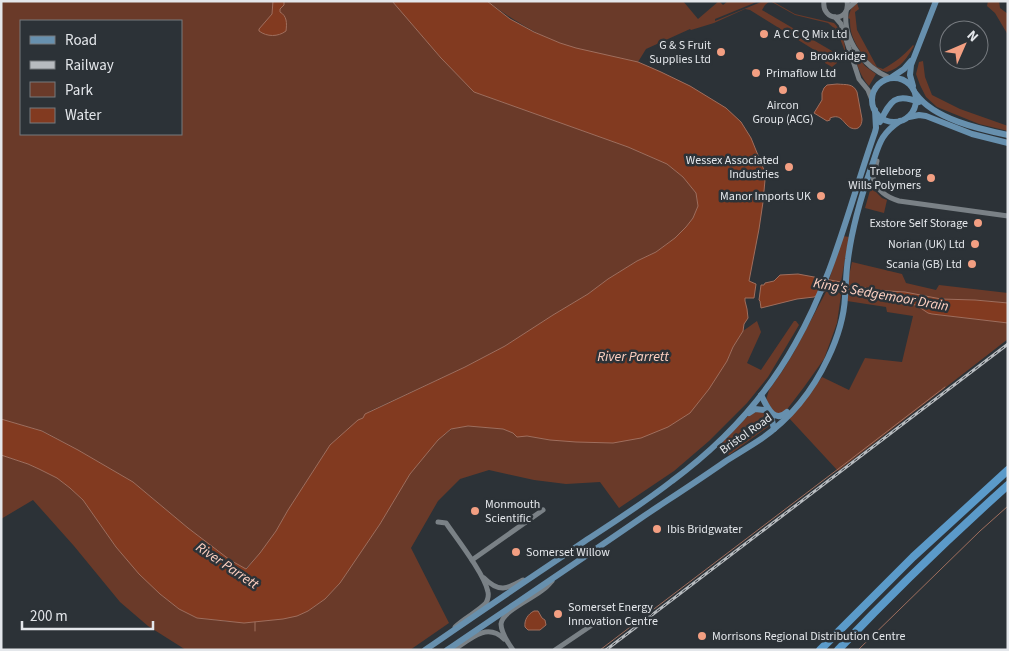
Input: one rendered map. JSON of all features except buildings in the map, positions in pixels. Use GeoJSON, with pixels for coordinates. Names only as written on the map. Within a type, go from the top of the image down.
{"type":"FeatureCollection","features":[{"type":"Feature","properties":{"kind":"highway"},"geometry":{"type":"LineString","coordinates":[[820,650],[913,557],[1008,470]]}},
{"type":"Feature","properties":{"kind":"highway"},"geometry":{"type":"LineString","coordinates":[[838,650],[970,518],[1008,485]]}},
{"type":"Feature","properties":{"kind":"main road"},"geometry":{"type":"LineString","coordinates":[[907,118],[913,111],[915,95],[910,75],[913,58],[936,1]]}},
{"type":"Feature","properties":{"kind":"main road"},"geometry":{"type":"LineString","coordinates":[[913,58],[904,69],[882,82],[874,91],[872,100],[875,110],[882,118],[892,122],[919,115],[926,116],[972,134],[1008,143]]}},
{"type":"Feature","properties":{"kind":"main road"},"geometry":{"type":"LineString","coordinates":[[890,78],[904,80],[911,86],[915,95],[938,113],[980,128],[1008,135]]}},
{"type":"Feature","properties":{"kind":"main road"},"geometry":{"type":"LineString","coordinates":[[876,128],[888,106],[894,100],[915,95]]}},
{"type":"Feature","properties":{"kind":"main road","name":"Bristol Road"},"geometry":{"type":"LineString","coordinates":[[425,650],[673,481],[716,444],[761,396],[795,344],[827,276],[876,128],[875,110]]}},
{"type":"Feature","properties":{"kind":"main road","name":"Bristol Road"},"geometry":{"type":"LineString","coordinates":[[447,650],[762,438],[795,408],[813,384],[834,343],[842,316],[846,275],[855,221],[868,175],[883,136],[900,121]]}},
{"type":"Feature","properties":{"kind":"main road"},"geometry":{"type":"LineString","coordinates":[[761,396],[772,414],[780,416],[784,415],[806,389],[813,384]]}},
{"type":"Feature","properties":{"kind":"main road"},"geometry":{"type":"LineString","coordinates":[[745,414],[755,409],[765,410],[771,416],[774,428]]}},
{"type":"Feature","properties":{"kind":"street"},"geometry":{"type":"LineString","coordinates":[[824,1],[826,12],[835,17],[841,24],[861,82],[868,90],[872,100]]}},
{"type":"Feature","properties":{"kind":"street"},"geometry":{"type":"LineString","coordinates":[[847,1],[846,18],[850,41],[873,69],[890,78]]}},
{"type":"Feature","properties":{"kind":"street"},"geometry":{"type":"LineString","coordinates":[[835,17],[842,16],[856,1]]}},
{"type":"Feature","properties":{"kind":"street"},"geometry":{"type":"LineString","coordinates":[[880,143],[873,178],[879,189],[888,197],[899,201],[1008,216]]}},
{"type":"Feature","properties":{"kind":"street"},"geometry":{"type":"LineString","coordinates":[[472,560],[543,510]]}},
{"type":"Feature","properties":{"kind":"street"},"geometry":{"type":"LineString","coordinates":[[438,522],[446,523],[472,560],[481,574],[489,595],[483,606],[460,622],[451,632]]}},
{"type":"Feature","properties":{"kind":"street"},"geometry":{"type":"LineString","coordinates":[[481,574],[494,586],[504,588],[510,587],[541,571]]}},
{"type":"Feature","properties":{"kind":"street"},"geometry":{"type":"LineString","coordinates":[[511,647],[502,630],[501,624],[503,619],[544,589],[560,573]]}},
{"type":"Feature","properties":{"kind":"street"},"geometry":{"type":"LineString","coordinates":[[555,650],[592,624]]}},
{"type":"Feature","properties":{"kind":"street"},"geometry":{"type":"LineString","coordinates":[[454,650],[481,633],[487,632],[498,634],[511,647]]}},
{"type":"Feature","properties":{"kind":"green space"},"geometry":{"type":"Polygon","coordinates":[[[1,1],[392,1],[441,58],[474,92],[628,147],[667,164],[683,177],[696,193],[698,206],[693,218],[675,238],[656,252],[608,279],[588,294],[505,346],[465,367],[370,411],[358,421],[330,445],[276,531],[260,553],[245,569],[188,528],[133,482],[43,431],[1,419],[1,1]]]}},
{"type":"Feature","properties":{"kind":"green space"},"geometry":{"type":"Polygon","coordinates":[[[487,1],[683,1],[698,19],[719,1],[723,5],[728,1],[759,1],[715,19],[715,21],[761,2],[770,1],[762,10],[832,51],[837,63],[832,67],[825,63],[824,56],[750,10],[745,9],[714,23],[690,29],[646,49],[638,62],[579,49],[540,35],[487,1]]]}},
{"type":"Feature","properties":{"kind":"green space"},"geometry":{"type":"Polygon","coordinates":[[[770,1],[795,14],[834,23],[843,39],[845,48],[844,56],[844,49],[839,36],[828,23],[795,15],[770,1]]]}},
{"type":"Feature","properties":{"kind":"green space"},"geometry":{"type":"Polygon","coordinates":[[[988,1],[999,1],[1000,8],[1008,14],[1008,35],[995,13],[987,6],[988,1]]]}},
{"type":"Feature","properties":{"kind":"green space"},"geometry":{"type":"Polygon","coordinates":[[[857,3],[859,9],[855,12],[857,30],[877,67],[883,69],[892,64],[914,46],[896,68],[887,72],[881,70],[871,63],[857,47],[851,33],[850,19],[848,18],[851,9],[857,3]]]}},
{"type":"Feature","properties":{"kind":"green space"},"geometry":{"type":"Polygon","coordinates":[[[852,50],[865,66],[876,74],[869,86],[861,74],[852,50]]]}},
{"type":"Feature","properties":{"kind":"green space"},"geometry":{"type":"Polygon","coordinates":[[[923,61],[925,77],[932,95],[960,109],[1008,126],[1008,131],[979,124],[937,107],[926,97],[916,74],[919,62],[923,61]]]}},
{"type":"Feature","properties":{"kind":"green space"},"geometry":{"type":"Polygon","coordinates":[[[871,187],[882,198],[887,200],[884,213],[865,208],[871,187]]]}},
{"type":"Feature","properties":{"kind":"green space"},"geometry":{"type":"Polygon","coordinates":[[[843,236],[849,237],[841,282],[829,280],[843,236]]]}},
{"type":"Feature","properties":{"kind":"green space"},"geometry":{"type":"Polygon","coordinates":[[[852,262],[902,274],[906,283],[936,290],[939,285],[1008,293],[1008,303],[941,299],[851,287],[847,285],[852,262]]]}},
{"type":"Feature","properties":{"kind":"green space"},"geometry":{"type":"Polygon","coordinates":[[[827,290],[838,291],[841,295],[837,323],[824,359],[785,412],[781,414],[774,412],[766,400],[769,390],[794,352],[827,290]]]}},
{"type":"Feature","properties":{"kind":"green space"},"geometry":{"type":"Polygon","coordinates":[[[847,293],[916,305],[932,314],[1008,323],[1008,339],[838,471],[789,418],[822,377],[849,390],[865,358],[902,362],[913,316],[887,312],[886,307],[847,301],[847,293]]]}},
{"type":"Feature","properties":{"kind":"green space"},"geometry":{"type":"Polygon","coordinates":[[[757,321],[761,332],[747,363],[761,370],[794,321],[799,325],[768,377],[747,403],[709,441],[674,471],[619,508],[600,482],[566,484],[534,480],[489,470],[460,479],[438,501],[411,548],[449,623],[410,650],[186,650],[148,626],[120,602],[33,500],[1,519],[1,455],[39,469],[57,478],[70,488],[83,500],[116,547],[160,594],[179,609],[197,618],[231,622],[255,622],[308,611],[325,599],[340,583],[380,524],[410,474],[438,440],[452,429],[468,426],[503,429],[517,436],[550,440],[727,361],[743,331],[757,321]]]}},
{"type":"Feature","properties":{"kind":"green space"},"geometry":{"type":"Polygon","coordinates":[[[760,410],[766,413],[770,421],[768,427],[729,455],[719,445],[748,416],[760,410]]]}},
{"type":"Feature","properties":{"kind":"water"},"geometry":{"type":"Polygon","coordinates":[[[273,1],[284,1],[280,12],[286,20],[286,31],[272,36],[262,33],[259,29],[272,14],[273,1]]]}},
{"type":"Feature","properties":{"kind":"water","name":"River Parrett"},"geometry":{"type":"Polygon","coordinates":[[[392,1],[487,1],[510,19],[534,32],[576,48],[638,62],[690,86],[726,108],[741,122],[751,138],[764,170],[763,202],[749,281],[756,284],[754,298],[745,298],[748,318],[727,361],[709,389],[690,413],[668,427],[641,438],[613,443],[550,440],[527,436],[517,437],[503,429],[468,426],[451,429],[438,440],[410,474],[380,524],[340,583],[325,599],[308,611],[283,619],[244,623],[197,618],[179,609],[139,574],[116,547],[83,500],[70,488],[57,478],[39,469],[1,455],[1,419],[42,431],[133,482],[188,528],[230,560],[246,569],[276,531],[330,445],[358,420],[363,418],[365,414],[505,346],[588,294],[608,279],[656,252],[686,227],[693,218],[698,206],[696,193],[683,177],[667,164],[628,147],[474,92],[441,58],[392,1]]]}},
{"type":"Feature","properties":{"kind":"water"},"geometry":{"type":"Polygon","coordinates":[[[827,85],[851,86],[857,92],[862,119],[861,125],[858,128],[851,128],[840,118],[834,117],[827,121],[814,113],[822,100],[824,88],[827,85]]]}},
{"type":"Feature","properties":{"kind":"water","name":"King's Sedgemoor Drain"},"geometry":{"type":"Polygon","coordinates":[[[798,274],[841,282],[851,287],[872,290],[905,292],[941,299],[1008,303],[1008,323],[932,314],[916,305],[827,290],[814,297],[761,308],[759,300],[761,285],[774,281],[780,275],[798,274]]]}},
{"type":"Feature","properties":{"kind":"water"},"geometry":{"type":"Polygon","coordinates":[[[534,611],[538,611],[545,620],[546,625],[540,630],[528,630],[525,627],[526,620],[534,611]]]}},
{"type":"Feature","properties":{"kind":"waterway"},"geometry":{"type":"LineString","coordinates":[[600,650],[945,387]]}},
{"type":"Feature","properties":{"kind":"waterway"},"geometry":{"type":"LineString","coordinates":[[858,650],[1008,506]]}},
{"type":"Feature","properties":{"kind":"waterway"},"geometry":{"type":"LineString","coordinates":[[255,622],[255,631]]}},
{"type":"Feature","properties":{"kind":"railway"},"geometry":{"type":"LineString","coordinates":[[606,650],[1008,344]]}},
{"type":"Feature","properties":{"kind":"place","name":"A C C Q Mix Ltd"},"geometry":{"type":"Point","coordinates":[764,34]}},
{"type":"Feature","properties":{"kind":"place","name":"G & S Fruit Supplies Ltd"},"geometry":{"type":"Point","coordinates":[721,52]}},
{"type":"Feature","properties":{"kind":"place","name":"Brookridge"},"geometry":{"type":"Point","coordinates":[800,56]}},
{"type":"Feature","properties":{"kind":"place","name":"Primaflow Ltd"},"geometry":{"type":"Point","coordinates":[756,73]}},
{"type":"Feature","properties":{"kind":"place","name":"Aircon Group (ACG)"},"geometry":{"type":"Point","coordinates":[783,90]}},
{"type":"Feature","properties":{"kind":"place","name":"Wessex Associated Industries"},"geometry":{"type":"Point","coordinates":[789,167]}},
{"type":"Feature","properties":{"kind":"place","name":"Trelleborg Wills Polymers"},"geometry":{"type":"Point","coordinates":[931,178]}},
{"type":"Feature","properties":{"kind":"place","name":"Manor Imports UK"},"geometry":{"type":"Point","coordinates":[821,196]}},
{"type":"Feature","properties":{"kind":"place","name":"Exstore Self Storage"},"geometry":{"type":"Point","coordinates":[978,223]}},
{"type":"Feature","properties":{"kind":"place","name":"Norian (UK) Ltd"},"geometry":{"type":"Point","coordinates":[975,244]}},
{"type":"Feature","properties":{"kind":"place","name":"Scania (GB) Ltd"},"geometry":{"type":"Point","coordinates":[972,264]}},
{"type":"Feature","properties":{"kind":"place","name":"Monmouth Scientific"},"geometry":{"type":"Point","coordinates":[475,511]}},
{"type":"Feature","properties":{"kind":"place","name":"Ibis Bridgwater"},"geometry":{"type":"Point","coordinates":[657,529]}},
{"type":"Feature","properties":{"kind":"place","name":"Somerset Willow"},"geometry":{"type":"Point","coordinates":[516,552]}},
{"type":"Feature","properties":{"kind":"place","name":"Somerset Energy Innovation Centre"},"geometry":{"type":"Point","coordinates":[558,614]}},
{"type":"Feature","properties":{"kind":"place","name":"Morrisons Regional Distribution Centre"},"geometry":{"type":"Point","coordinates":[702,636]}}]}
